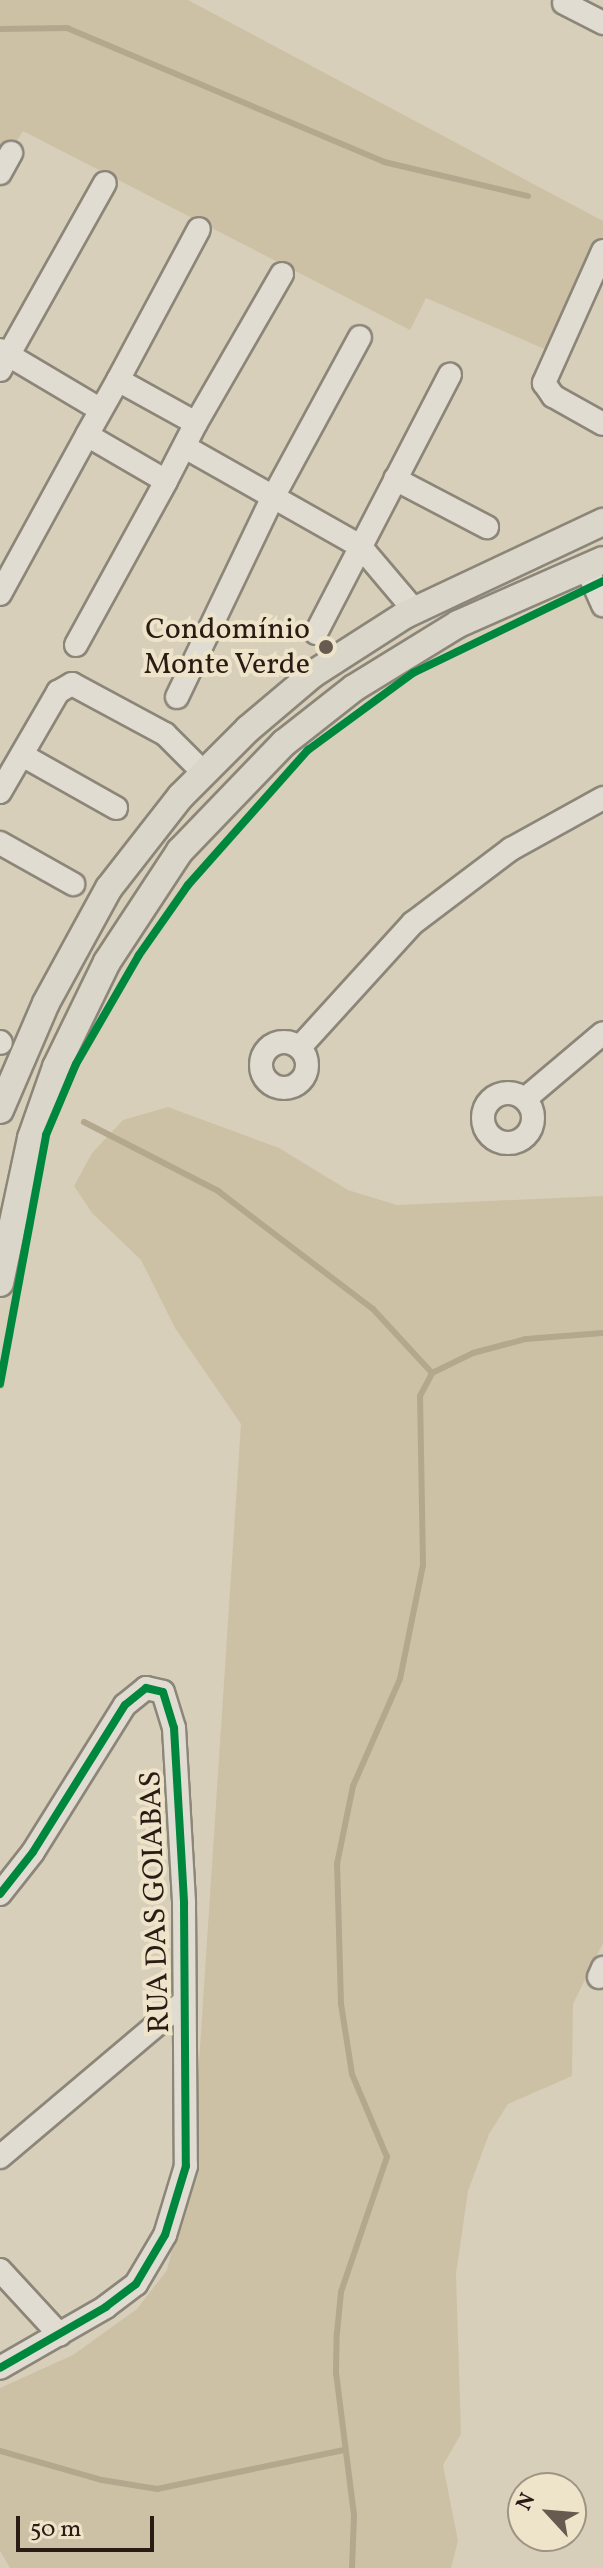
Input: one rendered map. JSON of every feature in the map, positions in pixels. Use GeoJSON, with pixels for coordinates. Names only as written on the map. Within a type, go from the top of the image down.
{"type":"FeatureCollection","features":[{"type":"Feature","properties":{"kind":"main road"},"geometry":{"type":"LineString","coordinates":[[0,1110],[90,918],[130,857],[204,773],[313,674],[414,610],[603,522]]}},
{"type":"Feature","properties":{"kind":"main road"},"geometry":{"type":"LineString","coordinates":[[0,1283],[31,1138],[51,1079],[107,962],[180,851],[284,743],[354,688],[458,624],[595,563]]}},
{"type":"Feature","properties":{"kind":"street"},"geometry":{"type":"LineString","coordinates":[[564,3],[603,23]]}},
{"type":"Feature","properties":{"kind":"street"},"geometry":{"type":"LineString","coordinates":[[0,173],[11,153]]}},
{"type":"Feature","properties":{"kind":"street"},"geometry":{"type":"LineString","coordinates":[[101,410],[3,358],[105,183]]}},
{"type":"Feature","properties":{"kind":"street"},"geometry":{"type":"LineString","coordinates":[[0,594],[199,229]]}},
{"type":"Feature","properties":{"kind":"street"},"geometry":{"type":"LineString","coordinates":[[603,251],[544,383],[553,396],[603,424]]}},
{"type":"Feature","properties":{"kind":"street"},"geometry":{"type":"LineString","coordinates":[[76,645],[196,423],[282,274]]}},
{"type":"Feature","properties":{"kind":"street"},"geometry":{"type":"LineString","coordinates":[[177,697],[272,499],[360,337]]}},
{"type":"Feature","properties":{"kind":"street"},"geometry":{"type":"LineString","coordinates":[[316,633],[450,375]]}},
{"type":"Feature","properties":{"kind":"street"},"geometry":{"type":"LineString","coordinates":[[118,380],[196,423]]}},
{"type":"Feature","properties":{"kind":"street"},"geometry":{"type":"LineString","coordinates":[[87,435],[166,481]]}},
{"type":"Feature","properties":{"kind":"street"},"geometry":{"type":"LineString","coordinates":[[185,447],[272,499],[360,546],[414,610]]}},
{"type":"Feature","properties":{"kind":"street"},"geometry":{"type":"LineString","coordinates":[[395,479],[487,527]]}},
{"type":"Feature","properties":{"kind":"street"},"geometry":{"type":"LineString","coordinates":[[595,563],[603,605]]}},
{"type":"Feature","properties":{"kind":"street"},"geometry":{"type":"LineString","coordinates":[[0,792],[58,692],[72,684],[165,734],[204,773]]}},
{"type":"Feature","properties":{"kind":"street"},"geometry":{"type":"LineString","coordinates":[[22,755],[116,808]]}},
{"type":"Feature","properties":{"kind":"street"},"geometry":{"type":"LineString","coordinates":[[300,1047],[413,923],[511,849],[603,798]]}},
{"type":"Feature","properties":{"kind":"street"},"geometry":{"type":"LineString","coordinates":[[0,843],[73,884]]}},
{"type":"Feature","properties":{"kind":"street"},"geometry":{"type":"LineString","coordinates":[[525,1099],[603,1033]]}},
{"type":"Feature","properties":{"kind":"street","name":"RUA DAS GOIABAS"},"geometry":{"type":"LineString","coordinates":[[0,1894],[33,1852],[125,1705],[137,1692],[157,1688],[169,1701],[174,1728],[184,1904],[182,2003],[189,2129],[186,2166],[165,2235],[136,2284],[60,2335],[0,2368]]}},
{"type":"Feature","properties":{"kind":"street"},"geometry":{"type":"LineString","coordinates":[[0,2157],[182,2003]]}},
{"type":"Feature","properties":{"kind":"street"},"geometry":{"type":"LineString","coordinates":[[0,2270],[60,2335]]}},
{"type":"Feature","properties":{"kind":"shaded area"},"geometry":{"type":"Polygon","coordinates":[[[0,0],[188,0],[603,221],[603,246],[547,350],[426,298],[410,330],[23,131],[0,168],[0,0]]]}},
{"type":"Feature","properties":{"kind":"shaded area"},"geometry":{"type":"Polygon","coordinates":[[[168,1107],[279,1148],[348,1190],[397,1205],[603,1196],[603,1943],[573,2004],[572,2076],[508,2104],[489,2134],[468,2191],[456,2274],[461,2434],[443,2465],[458,2541],[451,2568],[10,2568],[0,2551],[0,2388],[73,2355],[137,2309],[167,2270],[192,2169],[241,1424],[175,1328],[141,1260],[92,1213],[74,1186],[92,1153],[123,1120],[168,1107]]]}},
{"type":"Feature","properties":{"kind":"waterway"},"geometry":{"type":"LineString","coordinates":[[0,29],[67,28],[384,162],[528,196]]}},
{"type":"Feature","properties":{"kind":"waterway"},"geometry":{"type":"LineString","coordinates":[[84,1122],[218,1191],[373,1309],[432,1373]]}},
{"type":"Feature","properties":{"kind":"waterway"},"geometry":{"type":"LineString","coordinates":[[352,2568],[354,2515],[336,2372],[337,2333],[341,2292],[387,2157],[352,2074],[341,2004],[337,1864],[353,1786],[400,1679],[423,1565],[420,1396],[432,1373],[473,1353],[526,1339],[603,1333]]}},
{"type":"Feature","properties":{"kind":"waterway"},"geometry":{"type":"LineString","coordinates":[[0,2451],[102,2480],[157,2489],[344,2450]]}},
{"type":"Feature","properties":{"kind":"cycle path"},"geometry":{"type":"LineString","coordinates":[[0,1384],[46,1135],[76,1064],[139,955],[188,885],[308,750],[413,673],[603,581]]}},
{"type":"Feature","properties":{"kind":"cycle path"},"geometry":{"type":"LineString","coordinates":[[0,1894],[33,1852],[125,1705],[146,1688],[163,1692],[174,1728],[184,1904],[186,2166],[165,2235],[136,2284],[106,2307],[0,2368]]}},
{"type":"Feature","properties":{"kind":"place","name":"Condomínio Monte Verde"},"geometry":{"type":"Point","coordinates":[326,647]}}]}
